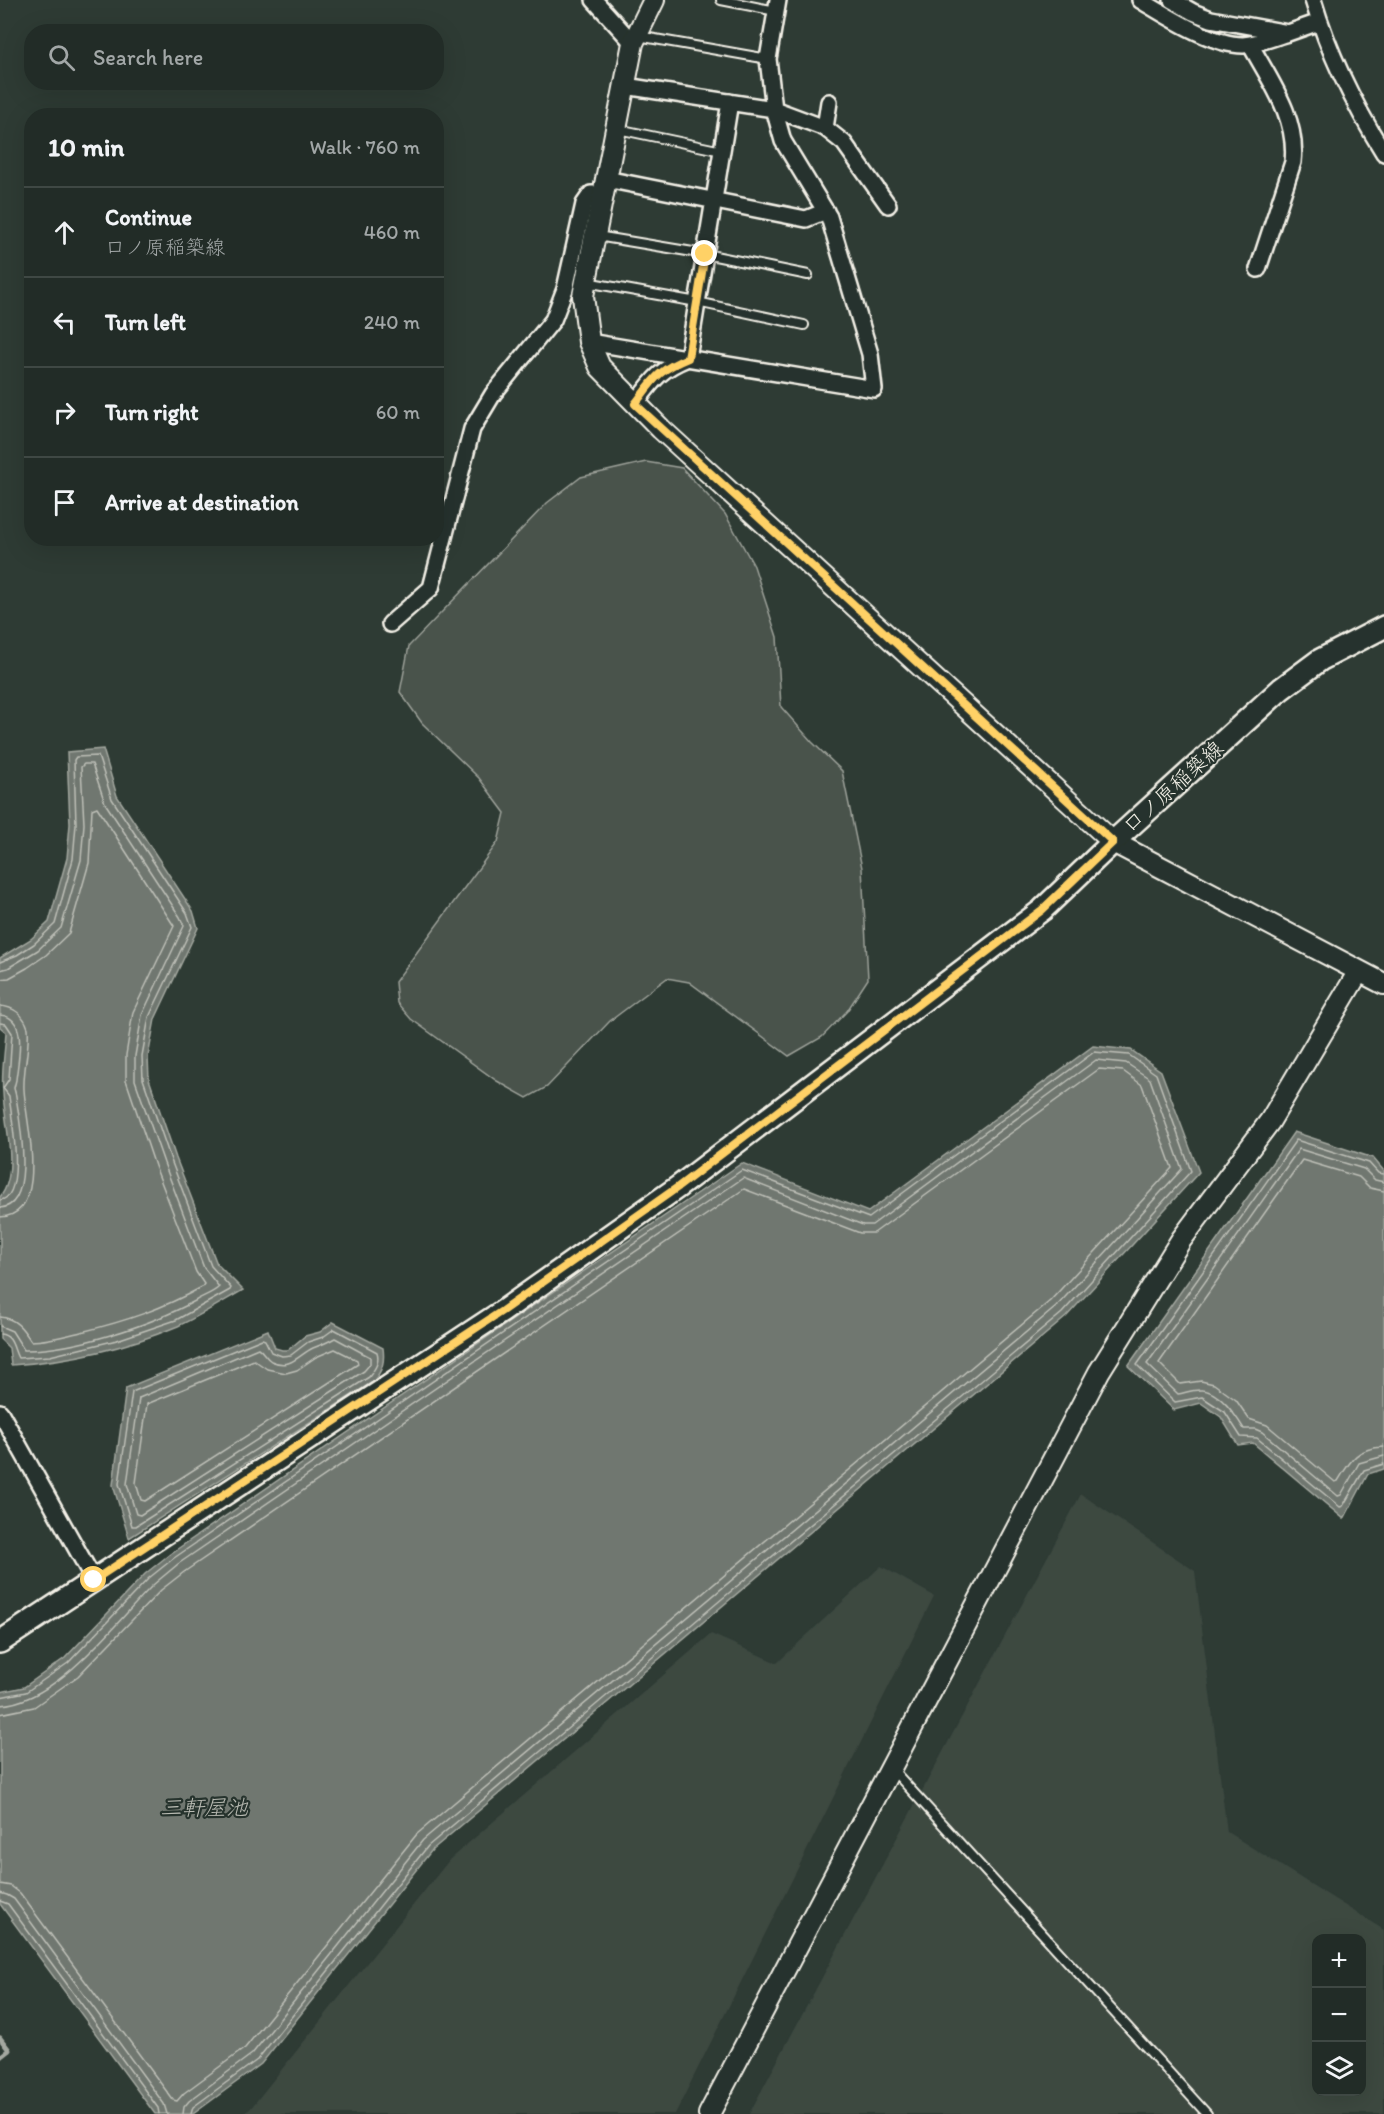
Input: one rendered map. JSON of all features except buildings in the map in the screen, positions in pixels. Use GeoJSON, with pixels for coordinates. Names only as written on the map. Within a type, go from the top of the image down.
{"type":"FeatureCollection","features":[{"type":"Feature","properties":{"kind":"main road","name":"口ノ原稲築線"},"geometry":{"type":"LineString","coordinates":[[0,1642],[502,1311],[678,1187],[1042,910],[1281,689],[1320,660],[1384,627]]}},
{"type":"Feature","properties":{"kind":"street"},"geometry":{"type":"LineString","coordinates":[[594,0],[634,39]]}},
{"type":"Feature","properties":{"kind":"street"},"geometry":{"type":"LineString","coordinates":[[654,0],[634,39],[583,296],[589,342],[600,367],[635,404],[1113,842],[1384,984]]}},
{"type":"Feature","properties":{"kind":"street"},"geometry":{"type":"LineString","coordinates":[[1140,0],[1207,36],[1230,43],[1250,44],[1319,22]]}},
{"type":"Feature","properties":{"kind":"street"},"geometry":{"type":"LineString","coordinates":[[1172,0],[1211,19],[1288,33]]}},
{"type":"Feature","properties":{"kind":"street"},"geometry":{"type":"LineString","coordinates":[[1313,0],[1319,22],[1349,93],[1384,153]]}},
{"type":"Feature","properties":{"kind":"street"},"geometry":{"type":"LineString","coordinates":[[589,342],[874,389],[870,354],[826,211],[783,141],[774,109],[768,59],[777,5]]}},
{"type":"Feature","properties":{"kind":"street"},"geometry":{"type":"LineString","coordinates":[[1250,44],[1288,116],[1295,149],[1293,162],[1258,269]]}},
{"type":"Feature","properties":{"kind":"street"},"geometry":{"type":"LineString","coordinates":[[625,86],[774,109],[825,128],[844,143],[888,205]]}},
{"type":"Feature","properties":{"kind":"street"},"geometry":{"type":"LineString","coordinates":[[688,358],[730,102]]}},
{"type":"Feature","properties":{"kind":"street"},"geometry":{"type":"LineString","coordinates":[[825,128],[829,102]]}},
{"type":"Feature","properties":{"kind":"street"},"geometry":{"type":"LineString","coordinates":[[444,538],[472,429],[494,394],[553,321],[565,289],[584,204],[591,194],[605,187],[714,200],[807,219],[826,211]]}},
{"type":"Feature","properties":{"kind":"street"},"geometry":{"type":"LineString","coordinates":[[635,404],[660,373],[669,366],[688,358]]}},
{"type":"Feature","properties":{"kind":"street"},"geometry":{"type":"LineString","coordinates":[[390,624],[431,588],[442,546]]}},
{"type":"Feature","properties":{"kind":"street"},"geometry":{"type":"LineString","coordinates":[[709,2114],[1099,1372],[1181,1240],[1270,1121],[1359,971]]}},
{"type":"Feature","properties":{"kind":"street"},"geometry":{"type":"LineString","coordinates":[[0,1412],[94,1580]]}},
{"type":"Feature","properties":{"kind":"lane"},"geometry":{"type":"LineString","coordinates":[[721,0],[777,5]]}},
{"type":"Feature","properties":{"kind":"lane"},"geometry":{"type":"LineString","coordinates":[[634,39],[768,59]]}},
{"type":"Feature","properties":{"kind":"lane"},"geometry":{"type":"LineString","coordinates":[[616,129],[722,150]]}},
{"type":"Feature","properties":{"kind":"lane"},"geometry":{"type":"LineString","coordinates":[[595,235],[808,275]]}},
{"type":"Feature","properties":{"kind":"lane"},"geometry":{"type":"LineString","coordinates":[[586,282],[697,302],[804,325]]}},
{"type":"Feature","properties":{"kind":"lane"},"geometry":{"type":"LineString","coordinates":[[891,1768],[1207,2114]]}},
{"type":"Feature","properties":{"kind":"shaded area"},"geometry":{"type":"Polygon","coordinates":[[[646,462],[682,468],[725,514],[754,566],[777,637],[781,707],[842,771],[862,868],[868,979],[847,1011],[822,1037],[789,1056],[689,982],[667,978],[610,1021],[547,1087],[527,1098],[497,1081],[411,1019],[397,1003],[395,982],[498,842],[505,813],[479,778],[422,723],[400,692],[409,646],[547,503],[581,477],[646,462]]]}},
{"type":"Feature","properties":{"kind":"shaded area"},"geometry":{"type":"Polygon","coordinates":[[[1081,1494],[1195,1571],[1227,1832],[1384,1930],[1384,2114],[749,2114],[1081,1494]]]}},
{"type":"Feature","properties":{"kind":"shaded area"},"geometry":{"type":"Polygon","coordinates":[[[881,1566],[934,1596],[675,2114],[242,2114],[250,2109],[450,1859],[711,1634],[777,1663],[881,1566]]]}},
{"type":"Feature","properties":{"kind":"water"},"geometry":{"type":"Polygon","coordinates":[[[103,749],[117,796],[193,911],[198,928],[155,1019],[148,1057],[149,1079],[176,1158],[217,1264],[243,1290],[186,1322],[138,1341],[75,1357],[11,1365],[9,1348],[0,1339],[0,1197],[6,1187],[10,1161],[3,1085],[6,1032],[0,1027],[0,958],[31,939],[49,922],[67,858],[70,824],[67,752],[103,749]]]}},
{"type":"Feature","properties":{"kind":"water","name":"三軒屋池"},"geometry":{"type":"Polygon","coordinates":[[[1093,1046],[1131,1050],[1161,1071],[1199,1172],[1066,1317],[432,1850],[261,2064],[193,2114],[155,2114],[0,1904],[0,1692],[24,1687],[65,1658],[145,1574],[170,1554],[742,1163],[868,1212],[1093,1046]]]}},
{"type":"Feature","properties":{"kind":"water"},"geometry":{"type":"Polygon","coordinates":[[[1294,1132],[1373,1158],[1384,1171],[1384,1469],[1368,1474],[1344,1519],[1253,1443],[1238,1445],[1221,1417],[1201,1403],[1174,1410],[1128,1366],[1294,1132]]]}},
{"type":"Feature","properties":{"kind":"water"},"geometry":{"type":"Polygon","coordinates":[[[333,1322],[383,1348],[382,1366],[374,1381],[129,1538],[113,1485],[126,1388],[268,1330],[275,1348],[288,1350],[305,1336],[320,1332],[333,1322]]]}},
{"type":"Feature","properties":{"kind":"waterway"},"geometry":{"type":"LineString","coordinates":[[0,2038],[9,2050],[0,2057]]}},
{"type":"Feature","properties":{"kind":"route"},"geometry":{"type":"LineString","coordinates":[[94,1580],[502,1311],[678,1187],[1042,910],[1113,842],[635,404],[660,373],[669,366],[688,358],[705,254]]}}]}
